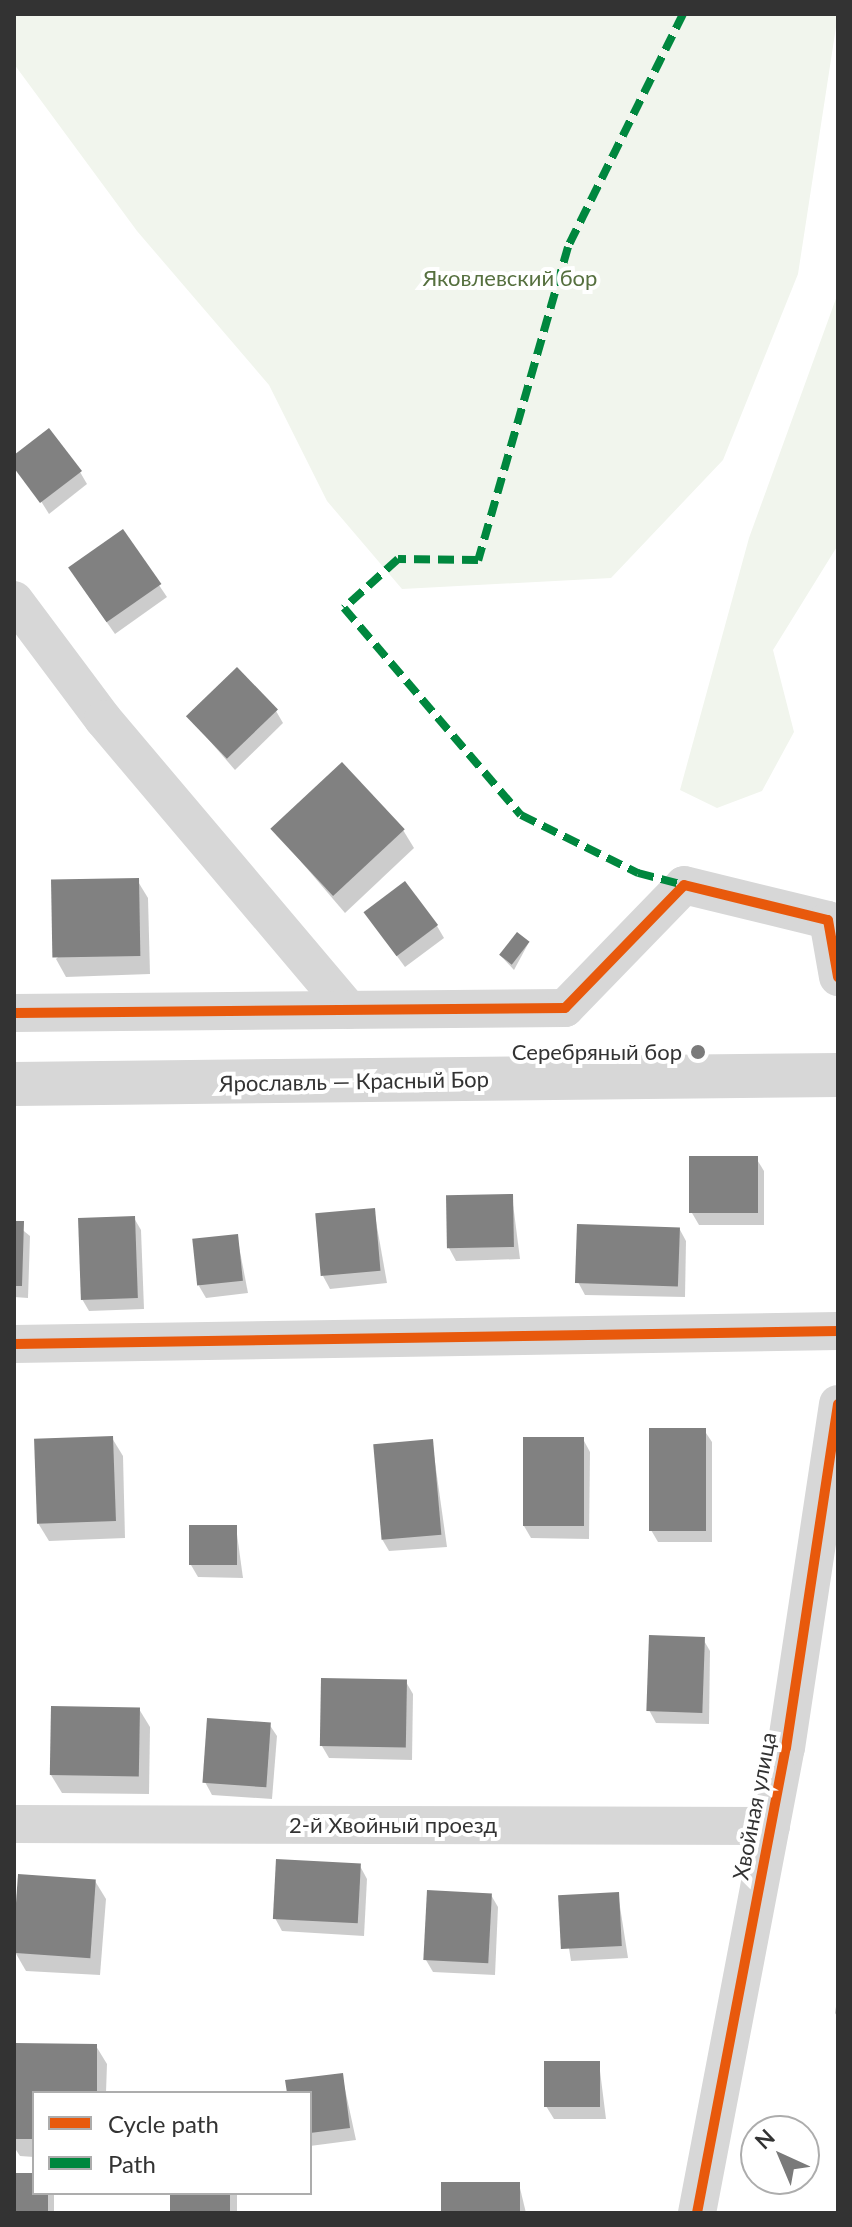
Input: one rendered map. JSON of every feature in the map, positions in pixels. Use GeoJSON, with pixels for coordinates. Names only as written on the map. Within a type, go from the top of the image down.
{"type":"FeatureCollection","features":[{"type":"Feature","properties":{"kind":"street"},"geometry":{"type":"LineString","coordinates":[[14,600],[122,743],[349,1010]]}},
{"type":"Feature","properties":{"kind":"street"},"geometry":{"type":"LineString","coordinates":[[14,1013],[565,1008],[684,885],[828,920],[838,977]]}},
{"type":"Feature","properties":{"kind":"street","name":"Ярославль — Красный Бор"},"geometry":{"type":"LineString","coordinates":[[14,1084],[838,1075]]}},
{"type":"Feature","properties":{"kind":"street"},"geometry":{"type":"LineString","coordinates":[[14,1344],[838,1331]]}},
{"type":"Feature","properties":{"kind":"street","name":"Хвойная улица"},"geometry":{"type":"LineString","coordinates":[[697,2213],[771,1826],[838,1404]]}},
{"type":"Feature","properties":{"kind":"street","name":"2-й Хвойный проезд"},"geometry":{"type":"LineString","coordinates":[[14,1824],[771,1826]]}},
{"type":"Feature","properties":{"kind":"green space","name":"Яковлевский бор"},"geometry":{"type":"Polygon","coordinates":[[[14,14],[838,14],[798,274],[723,460],[611,578],[402,589],[327,501],[269,385],[137,231],[14,64],[14,14]]]}},
{"type":"Feature","properties":{"kind":"green space"},"geometry":{"type":"Polygon","coordinates":[[[838,293],[838,545],[773,650],[794,732],[762,791],[717,808],[680,790],[749,538],[838,293]]]}},
{"type":"Feature","properties":{"kind":"building"},"geometry":{"type":"Polygon","coordinates":[[[49,428],[82,471],[40,503],[14,468],[14,455],[49,428]]]}},
{"type":"Feature","properties":{"kind":"building"},"geometry":{"type":"Polygon","coordinates":[[[123,529],[161,584],[107,622],[68,567],[123,529]]]}},
{"type":"Feature","properties":{"kind":"building"},"geometry":{"type":"Polygon","coordinates":[[[237,667],[278,709],[227,759],[186,716],[237,667]]]}},
{"type":"Feature","properties":{"kind":"building"},"geometry":{"type":"Polygon","coordinates":[[[342,762],[405,829],[333,896],[270,829],[342,762]]]}},
{"type":"Feature","properties":{"kind":"building"},"geometry":{"type":"Polygon","coordinates":[[[139,878],[140,956],[52,958],[51,880],[139,878]]]}},
{"type":"Feature","properties":{"kind":"building"},"geometry":{"type":"Polygon","coordinates":[[[405,881],[438,925],[397,956],[363,912],[405,881]]]}},
{"type":"Feature","properties":{"kind":"building"},"geometry":{"type":"Polygon","coordinates":[[[517,932],[530,942],[512,965],[499,955],[517,932]]]}},
{"type":"Feature","properties":{"kind":"building"},"geometry":{"type":"Polygon","coordinates":[[[689,1156],[758,1156],[758,1213],[689,1213],[689,1156]]]}},
{"type":"Feature","properties":{"kind":"building"},"geometry":{"type":"Polygon","coordinates":[[[513,1194],[514,1247],[447,1248],[446,1195],[513,1194]]]}},
{"type":"Feature","properties":{"kind":"building"},"geometry":{"type":"Polygon","coordinates":[[[375,1208],[380,1271],[321,1276],[315,1213],[375,1208]]]}},
{"type":"Feature","properties":{"kind":"building"},"geometry":{"type":"Polygon","coordinates":[[[135,1216],[138,1298],[81,1300],[78,1218],[135,1216]]]}},
{"type":"Feature","properties":{"kind":"building"},"geometry":{"type":"Polygon","coordinates":[[[14,1221],[24,1221],[22,1286],[14,1286],[14,1221]]]}},
{"type":"Feature","properties":{"kind":"building"},"geometry":{"type":"Polygon","coordinates":[[[577,1224],[680,1228],[678,1287],[575,1283],[577,1224]]]}},
{"type":"Feature","properties":{"kind":"building"},"geometry":{"type":"Polygon","coordinates":[[[238,1234],[243,1281],[197,1286],[192,1239],[238,1234]]]}},
{"type":"Feature","properties":{"kind":"building"},"geometry":{"type":"Polygon","coordinates":[[[649,1428],[706,1428],[706,1531],[649,1531],[649,1428]]]}},
{"type":"Feature","properties":{"kind":"building"},"geometry":{"type":"Polygon","coordinates":[[[113,1436],[116,1521],[37,1524],[34,1439],[113,1436]]]}},
{"type":"Feature","properties":{"kind":"building"},"geometry":{"type":"Polygon","coordinates":[[[523,1437],[584,1437],[584,1526],[523,1526],[523,1437]]]}},
{"type":"Feature","properties":{"kind":"building"},"geometry":{"type":"Polygon","coordinates":[[[433,1439],[441,1535],[382,1540],[373,1444],[433,1439]]]}},
{"type":"Feature","properties":{"kind":"building"},"geometry":{"type":"Polygon","coordinates":[[[189,1525],[237,1525],[237,1565],[189,1565],[189,1525]]]}},
{"type":"Feature","properties":{"kind":"building"},"geometry":{"type":"Polygon","coordinates":[[[649,1635],[705,1637],[702,1713],[646,1711],[649,1635]]]}},
{"type":"Feature","properties":{"kind":"building"},"geometry":{"type":"Polygon","coordinates":[[[321,1678],[407,1680],[406,1747],[320,1746],[321,1678]]]}},
{"type":"Feature","properties":{"kind":"building"},"geometry":{"type":"Polygon","coordinates":[[[51,1706],[140,1708],[139,1777],[50,1775],[51,1706]]]}},
{"type":"Feature","properties":{"kind":"building"},"geometry":{"type":"Polygon","coordinates":[[[207,1718],[271,1722],[266,1787],[202,1783],[207,1718]]]}},
{"type":"Feature","properties":{"kind":"building"},"geometry":{"type":"Polygon","coordinates":[[[276,1859],[361,1863],[358,1923],[273,1919],[276,1859]]]}},
{"type":"Feature","properties":{"kind":"building"},"geometry":{"type":"Polygon","coordinates":[[[18,1874],[96,1879],[90,1958],[14,1953],[18,1874]]]}},
{"type":"Feature","properties":{"kind":"building"},"geometry":{"type":"Polygon","coordinates":[[[427,1890],[492,1893],[488,1963],[423,1960],[427,1890]]]}},
{"type":"Feature","properties":{"kind":"building"},"geometry":{"type":"Polygon","coordinates":[[[619,1892],[622,1946],[561,1949],[558,1895],[619,1892]]]}},
{"type":"Feature","properties":{"kind":"building"},"geometry":{"type":"Polygon","coordinates":[[[14,2043],[97,2044],[97,2091],[32,2091],[32,2139],[14,2139],[14,2043]]]}},
{"type":"Feature","properties":{"kind":"building"},"geometry":{"type":"Polygon","coordinates":[[[544,2061],[600,2061],[600,2107],[544,2107],[544,2061]]]}},
{"type":"Feature","properties":{"kind":"building"},"geometry":{"type":"Polygon","coordinates":[[[343,2073],[350,2128],[312,2133],[312,2091],[287,2091],[285,2080],[343,2073]]]}},
{"type":"Feature","properties":{"kind":"building"},"geometry":{"type":"Polygon","coordinates":[[[14,2173],[32,2173],[32,2195],[48,2195],[48,2213],[14,2213],[14,2173]]]}},
{"type":"Feature","properties":{"kind":"building"},"geometry":{"type":"Polygon","coordinates":[[[441,2182],[520,2182],[520,2213],[441,2213],[441,2182]]]}},
{"type":"Feature","properties":{"kind":"building"},"geometry":{"type":"Polygon","coordinates":[[[170,2195],[230,2195],[230,2213],[170,2213],[170,2195]]]}},
{"type":"Feature","properties":{"kind":"marked path"},"geometry":{"type":"LineString","coordinates":[[683,14],[568,247],[478,560],[398,559],[344,608],[521,815],[638,873],[684,885]]}},
{"type":"Feature","properties":{"kind":"cycle path"},"geometry":{"type":"LineString","coordinates":[[14,1013],[565,1008],[684,885],[828,920],[838,977]]}},
{"type":"Feature","properties":{"kind":"cycle path"},"geometry":{"type":"LineString","coordinates":[[14,1344],[838,1331]]}},
{"type":"Feature","properties":{"kind":"cycle path"},"geometry":{"type":"LineString","coordinates":[[697,2213],[786,1748],[838,1404]]}},
{"type":"Feature","properties":{"kind":"place","name":"Серебряный бор"},"geometry":{"type":"Point","coordinates":[698,1052]}}]}
